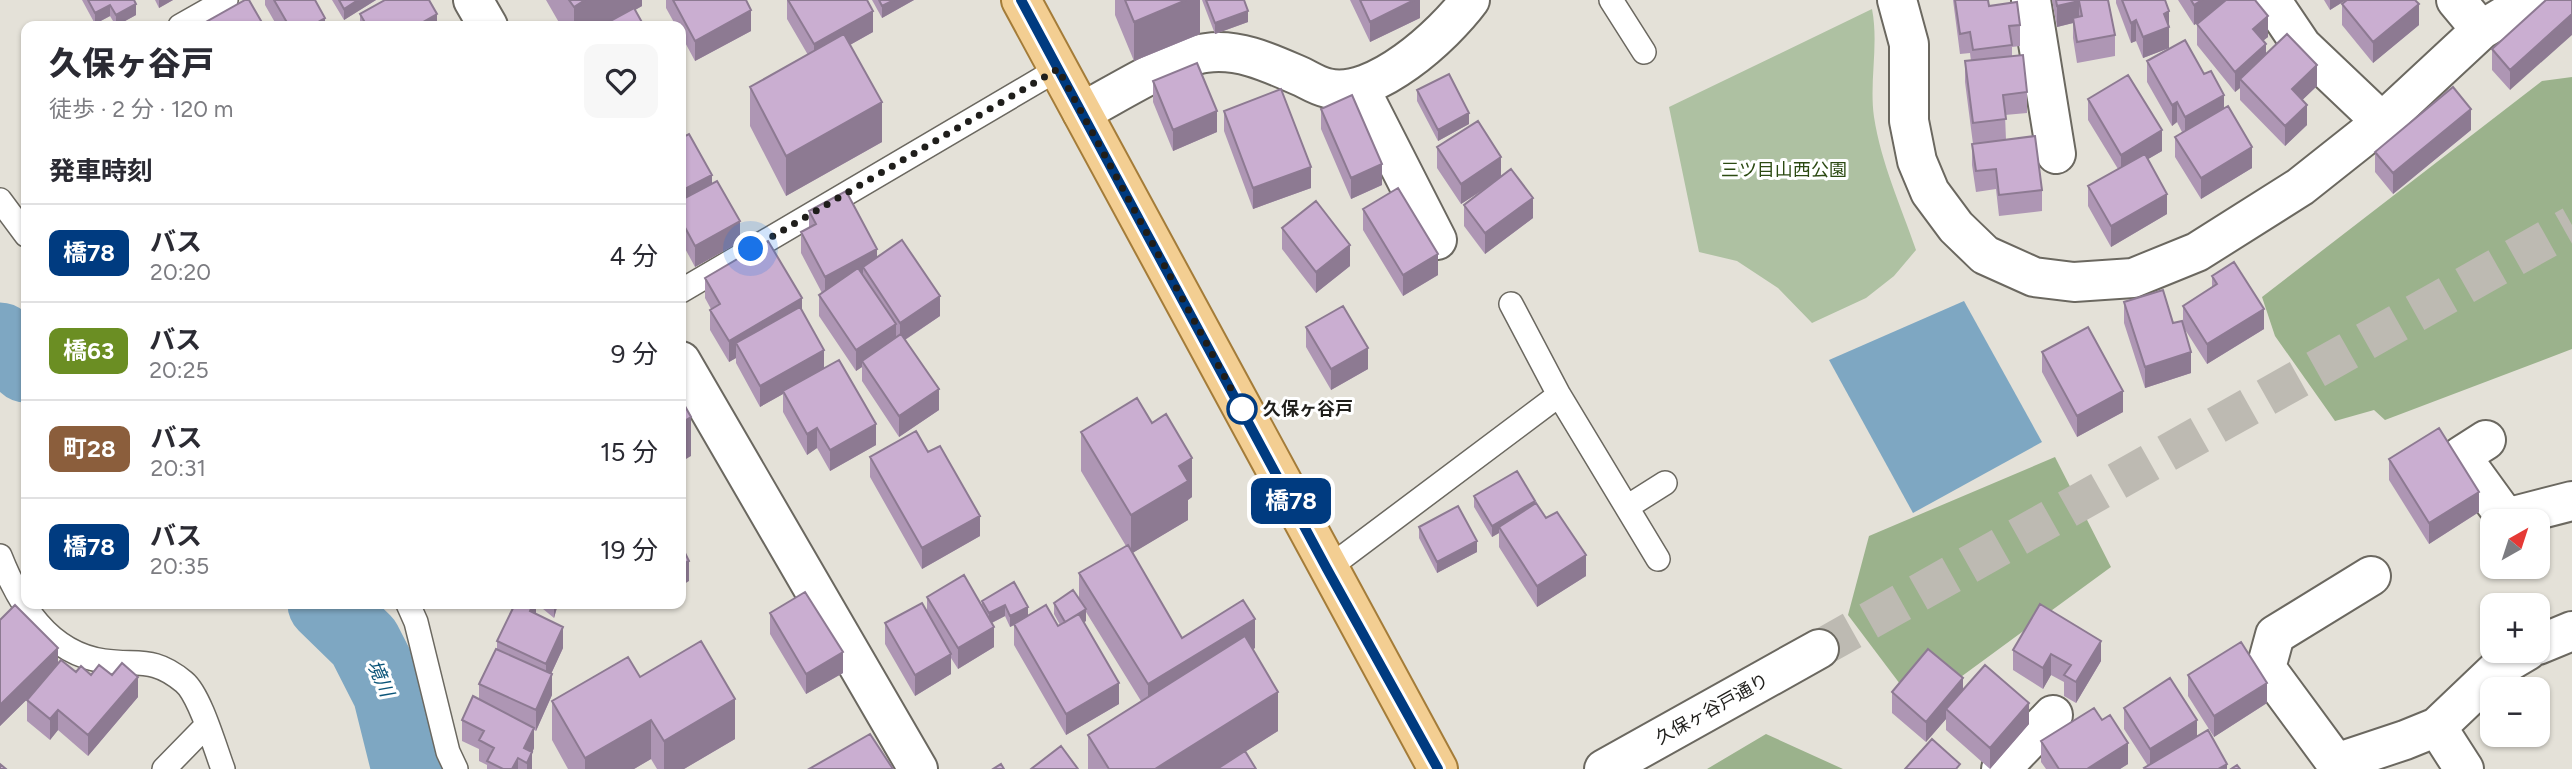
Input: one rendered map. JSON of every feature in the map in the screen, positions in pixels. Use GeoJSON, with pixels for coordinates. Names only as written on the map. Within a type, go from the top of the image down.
{"type":"FeatureCollection","features":[{"type":"Feature","properties":{"kind":"main road"},"geometry":{"type":"LineString","coordinates":[[1021,0],[1327,569],[1438,769]]}},
{"type":"Feature","properties":{"kind":"street"},"geometry":{"type":"LineString","coordinates":[[473,0],[485,21]]}},
{"type":"Feature","properties":{"kind":"street"},"geometry":{"type":"LineString","coordinates":[[1082,112],[1182,60],[1205,52],[1237,52],[1328,89],[1359,87],[1392,71],[1433,42],[1471,0]]}},
{"type":"Feature","properties":{"kind":"street"},"geometry":{"type":"LineString","coordinates":[[1897,0],[1909,44],[1909,121],[1917,161],[1930,192],[1956,227],[1985,255],[2034,277],[2074,282],[2133,278],[2197,252],[2300,187],[2382,122],[2481,30],[2531,0]]}},
{"type":"Feature","properties":{"kind":"street"},"geometry":{"type":"LineString","coordinates":[[2031,0],[2056,154]]}},
{"type":"Feature","properties":{"kind":"street"},"geometry":{"type":"LineString","coordinates":[[2272,0],[2302,46],[2382,122]]}},
{"type":"Feature","properties":{"kind":"street"},"geometry":{"type":"LineString","coordinates":[[2456,0],[2481,30]]}},
{"type":"Feature","properties":{"kind":"street"},"geometry":{"type":"LineString","coordinates":[[1359,87],[1437,240]]}},
{"type":"Feature","properties":{"kind":"street"},"geometry":{"type":"LineString","coordinates":[[686,370],[918,769]]}},
{"type":"Feature","properties":{"kind":"street"},"geometry":{"type":"LineString","coordinates":[[2486,440],[2461,456],[2507,518],[2572,500]]}},
{"type":"Feature","properties":{"kind":"street"},"geometry":{"type":"LineString","coordinates":[[2371,576],[2275,635],[2266,668],[2336,763],[2437,727],[2507,663]]}},
{"type":"Feature","properties":{"kind":"street"},"geometry":{"type":"LineString","coordinates":[[2550,640],[2572,631]]}},
{"type":"Feature","properties":{"kind":"street","name":"久保ヶ谷戸通り"},"geometry":{"type":"LineString","coordinates":[[1604,769],[1819,649]]}},
{"type":"Feature","properties":{"kind":"street"},"geometry":{"type":"LineString","coordinates":[[2001,769],[2053,715]]}},
{"type":"Feature","properties":{"kind":"street"},"geometry":{"type":"LineString","coordinates":[[2437,727],[2465,769]]}},
{"type":"Feature","properties":{"kind":"lane"},"geometry":{"type":"LineString","coordinates":[[189,21],[226,0]]}},
{"type":"Feature","properties":{"kind":"lane"},"geometry":{"type":"LineString","coordinates":[[1611,0],[1644,52]]}},
{"type":"Feature","properties":{"kind":"lane"},"geometry":{"type":"LineString","coordinates":[[686,288],[1058,69]]}},
{"type":"Feature","properties":{"kind":"lane"},"geometry":{"type":"LineString","coordinates":[[0,200],[21,228]]}},
{"type":"Feature","properties":{"kind":"lane"},"geometry":{"type":"LineString","coordinates":[[1511,304],[1559,395],[1658,559]]}},
{"type":"Feature","properties":{"kind":"lane"},"geometry":{"type":"LineString","coordinates":[[1327,569],[1559,395]]}},
{"type":"Feature","properties":{"kind":"lane"},"geometry":{"type":"LineString","coordinates":[[1627,507],[1665,483]]}},
{"type":"Feature","properties":{"kind":"lane"},"geometry":{"type":"LineString","coordinates":[[0,556],[11,584],[21,600]]}},
{"type":"Feature","properties":{"kind":"lane"},"geometry":{"type":"LineString","coordinates":[[27,609],[33,619],[57,642],[79,655],[104,661],[154,663],[186,683],[200,705],[223,769]]}},
{"type":"Feature","properties":{"kind":"lane"},"geometry":{"type":"LineString","coordinates":[[410,609],[416,622],[447,752],[456,769]]}},
{"type":"Feature","properties":{"kind":"lane"},"geometry":{"type":"LineString","coordinates":[[164,769],[206,726]]}},
{"type":"Feature","properties":{"kind":"green space","name":"三ツ目山西公園"},"geometry":{"type":"Polygon","coordinates":[[[1872,9],[1875,36],[1874,117],[1877,134],[1886,168],[1916,250],[1894,276],[1866,298],[1812,323],[1778,288],[1737,261],[1699,252],[1669,107],[1872,9]]]}},
{"type":"Feature","properties":{"kind":"green space"},"geometry":{"type":"Polygon","coordinates":[[[2572,77],[2572,349],[2385,420],[2374,410],[2335,421],[2275,336],[2262,297],[2542,81],[2572,77]]]}},
{"type":"Feature","properties":{"kind":"green space"},"geometry":{"type":"Polygon","coordinates":[[[2055,457],[2111,567],[1958,679],[1900,684],[1848,615],[1869,536],[2055,457]]]}},
{"type":"Feature","properties":{"kind":"green space"},"geometry":{"type":"Polygon","coordinates":[[[1766,734],[1843,769],[1707,769],[1766,734]]]}},
{"type":"Feature","properties":{"kind":"water"},"geometry":{"type":"Polygon","coordinates":[[[1964,301],[2042,442],[1913,513],[1829,360],[1964,301]]]}},
{"type":"Feature","properties":{"kind":"building"},"geometry":{"type":"Polygon","coordinates":[[[88,0],[134,0],[136,4],[116,15],[110,5],[95,13],[88,0]]]}},
{"type":"Feature","properties":{"kind":"building"},"geometry":{"type":"Polygon","coordinates":[[[249,0],[261,21],[208,21],[249,0]]]}},
{"type":"Feature","properties":{"kind":"building"},"geometry":{"type":"Polygon","coordinates":[[[274,0],[315,0],[325,18],[320,21],[286,21],[274,0]]]}},
{"type":"Feature","properties":{"kind":"building"},"geometry":{"type":"Polygon","coordinates":[[[339,0],[358,0],[344,9],[339,0]]]}},
{"type":"Feature","properties":{"kind":"building"},"geometry":{"type":"Polygon","coordinates":[[[385,0],[429,0],[437,14],[425,21],[364,21],[360,14],[385,0]]]}},
{"type":"Feature","properties":{"kind":"building"},"geometry":{"type":"Polygon","coordinates":[[[569,0],[585,0],[574,7],[569,0]]]}},
{"type":"Feature","properties":{"kind":"building"},"geometry":{"type":"Polygon","coordinates":[[[673,0],[746,0],[751,10],[695,41],[673,0]]]}},
{"type":"Feature","properties":{"kind":"building"},"geometry":{"type":"Polygon","coordinates":[[[788,0],[867,0],[873,11],[814,44],[788,0]]]}},
{"type":"Feature","properties":{"kind":"building"},"geometry":{"type":"Polygon","coordinates":[[[879,0],[894,0],[882,6],[879,0]]]}},
{"type":"Feature","properties":{"kind":"building"},"geometry":{"type":"Polygon","coordinates":[[[1125,0],[1186,0],[1134,22],[1125,0]]]}},
{"type":"Feature","properties":{"kind":"building"},"geometry":{"type":"Polygon","coordinates":[[[1206,0],[1244,0],[1248,11],[1215,23],[1206,0]]]}},
{"type":"Feature","properties":{"kind":"building"},"geometry":{"type":"Polygon","coordinates":[[[1360,0],[1414,0],[1370,22],[1360,0]]]}},
{"type":"Feature","properties":{"kind":"building"},"geometry":{"type":"Polygon","coordinates":[[[1955,0],[1988,0],[1989,6],[2017,2],[2020,25],[2009,26],[2012,45],[1973,50],[1970,32],[1960,34],[1955,0]]]}},
{"type":"Feature","properties":{"kind":"building"},"geometry":{"type":"Polygon","coordinates":[[[2056,0],[2108,0],[2115,35],[2077,42],[2073,18],[2082,16],[2079,1],[2057,6],[2056,0]]]}},
{"type":"Feature","properties":{"kind":"building"},"geometry":{"type":"Polygon","coordinates":[[[2122,0],[2165,0],[2169,11],[2164,14],[2169,27],[2143,37],[2136,20],[2131,23],[2122,0]]]}},
{"type":"Feature","properties":{"kind":"building"},"geometry":{"type":"Polygon","coordinates":[[[2226,0],[2255,0],[2268,16],[2253,29],[2266,44],[2235,72],[2197,24],[2226,0]]]}},
{"type":"Feature","properties":{"kind":"building"},"geometry":{"type":"Polygon","coordinates":[[[2347,0],[2415,0],[2419,4],[2373,42],[2342,4],[2347,0]]]}},
{"type":"Feature","properties":{"kind":"building"},"geometry":{"type":"Polygon","coordinates":[[[2546,0],[2572,0],[2572,14],[2510,70],[2492,49],[2546,0]]]}},
{"type":"Feature","properties":{"kind":"building"},"geometry":{"type":"Polygon","coordinates":[[[634,8],[641,21],[610,21],[634,8]]]}},
{"type":"Feature","properties":{"kind":"building"},"geometry":{"type":"Polygon","coordinates":[[[844,34],[882,102],[786,156],[750,87],[844,34]]]}},
{"type":"Feature","properties":{"kind":"building"},"geometry":{"type":"Polygon","coordinates":[[[2287,34],[2317,65],[2292,89],[2307,105],[2285,126],[2240,79],[2287,34]]]}},
{"type":"Feature","properties":{"kind":"building"},"geometry":{"type":"Polygon","coordinates":[[[2185,40],[2204,74],[2211,71],[2224,95],[2185,117],[2177,102],[2172,105],[2147,61],[2185,40]]]}},
{"type":"Feature","properties":{"kind":"building"},"geometry":{"type":"Polygon","coordinates":[[[2023,55],[2027,92],[2003,95],[2006,119],[1973,123],[1965,61],[2023,55]]]}},
{"type":"Feature","properties":{"kind":"building"},"geometry":{"type":"Polygon","coordinates":[[[1197,63],[1217,111],[1173,130],[1153,81],[1197,63]]]}},
{"type":"Feature","properties":{"kind":"building"},"geometry":{"type":"Polygon","coordinates":[[[1449,74],[1469,113],[1438,130],[1417,90],[1449,74]]]}},
{"type":"Feature","properties":{"kind":"building"},"geometry":{"type":"Polygon","coordinates":[[[2128,75],[2162,130],[2121,155],[2088,99],[2128,75]]]}},
{"type":"Feature","properties":{"kind":"building"},"geometry":{"type":"Polygon","coordinates":[[[2453,87],[2471,109],[2393,173],[2375,152],[2453,87]]]}},
{"type":"Feature","properties":{"kind":"building"},"geometry":{"type":"Polygon","coordinates":[[[1281,89],[1311,167],[1253,188],[1224,111],[1281,89]]]}},
{"type":"Feature","properties":{"kind":"building"},"geometry":{"type":"Polygon","coordinates":[[[1352,95],[1382,164],[1351,178],[1321,109],[1352,95]]]}},
{"type":"Feature","properties":{"kind":"building"},"geometry":{"type":"Polygon","coordinates":[[[2228,106],[2252,147],[2201,178],[2175,137],[2228,106]]]}},
{"type":"Feature","properties":{"kind":"building"},"geometry":{"type":"Polygon","coordinates":[[[1478,121],[1501,157],[1461,184],[1437,147],[1478,121]]]}},
{"type":"Feature","properties":{"kind":"building"},"geometry":{"type":"Polygon","coordinates":[[[689,134],[712,175],[686,188],[686,136],[689,134]]]}},
{"type":"Feature","properties":{"kind":"building"},"geometry":{"type":"Polygon","coordinates":[[[2035,136],[2042,190],[1999,195],[1996,169],[1976,171],[1972,144],[2035,136]]]}},
{"type":"Feature","properties":{"kind":"building"},"geometry":{"type":"Polygon","coordinates":[[[2145,154],[2167,194],[2111,226],[2088,186],[2145,154]]]}},
{"type":"Feature","properties":{"kind":"building"},"geometry":{"type":"Polygon","coordinates":[[[1511,169],[1533,198],[1485,233],[1464,205],[1511,169]]]}},
{"type":"Feature","properties":{"kind":"building"},"geometry":{"type":"Polygon","coordinates":[[[717,181],[740,221],[695,246],[686,229],[686,197],[717,181]]]}},
{"type":"Feature","properties":{"kind":"building"},"geometry":{"type":"Polygon","coordinates":[[[1398,188],[1438,254],[1403,275],[1363,209],[1398,188]]]}},
{"type":"Feature","properties":{"kind":"building"},"geometry":{"type":"Polygon","coordinates":[[[846,191],[877,249],[825,277],[801,232],[816,224],[809,211],[846,191]]]}},
{"type":"Feature","properties":{"kind":"building"},"geometry":{"type":"Polygon","coordinates":[[[1316,201],[1350,245],[1316,272],[1282,228],[1316,201]]]}},
{"type":"Feature","properties":{"kind":"building"},"geometry":{"type":"Polygon","coordinates":[[[902,240],[940,296],[900,323],[863,267],[902,240]]]}},
{"type":"Feature","properties":{"kind":"building"},"geometry":{"type":"Polygon","coordinates":[[[768,241],[802,298],[729,341],[710,310],[720,304],[705,278],[768,241]]]}},
{"type":"Feature","properties":{"kind":"building"},"geometry":{"type":"Polygon","coordinates":[[[2234,262],[2264,309],[2207,344],[2183,306],[2217,284],[2212,276],[2234,262]]]}},
{"type":"Feature","properties":{"kind":"building"},"geometry":{"type":"Polygon","coordinates":[[[858,268],[896,324],[856,350],[819,295],[858,268]]]}},
{"type":"Feature","properties":{"kind":"building"},"geometry":{"type":"Polygon","coordinates":[[[2163,290],[2173,323],[2182,321],[2191,352],[2145,367],[2124,302],[2163,290]]]}},
{"type":"Feature","properties":{"kind":"building"},"geometry":{"type":"Polygon","coordinates":[[[1343,306],[1368,348],[1331,369],[1306,327],[1343,306]]]}},
{"type":"Feature","properties":{"kind":"building"},"geometry":{"type":"Polygon","coordinates":[[[800,307],[824,350],[760,386],[736,343],[800,307]]]}},
{"type":"Feature","properties":{"kind":"building"},"geometry":{"type":"Polygon","coordinates":[[[2088,327],[2123,391],[2077,416],[2042,352],[2088,327]]]}},
{"type":"Feature","properties":{"kind":"building"},"geometry":{"type":"Polygon","coordinates":[[[901,334],[939,389],[899,416],[862,361],[901,334]]]}},
{"type":"Feature","properties":{"kind":"building"},"geometry":{"type":"Polygon","coordinates":[[[839,360],[876,424],[830,450],[817,428],[807,434],[783,391],[839,360]]]}},
{"type":"Feature","properties":{"kind":"building"},"geometry":{"type":"Polygon","coordinates":[[[1137,398],[1152,423],[1166,414],[1192,458],[1179,466],[1188,481],[1131,515],[1081,432],[1137,398]]]}},
{"type":"Feature","properties":{"kind":"building"},"geometry":{"type":"Polygon","coordinates":[[[2439,428],[2479,492],[2429,523],[2389,459],[2439,428]]]}},
{"type":"Feature","properties":{"kind":"building"},"geometry":{"type":"Polygon","coordinates":[[[916,431],[928,452],[940,446],[980,516],[922,548],[870,457],[916,431]]]}},
{"type":"Feature","properties":{"kind":"building"},"geometry":{"type":"Polygon","coordinates":[[[1517,471],[1535,501],[1492,526],[1474,496],[1517,471]]]}},
{"type":"Feature","properties":{"kind":"building"},"geometry":{"type":"Polygon","coordinates":[[[1536,503],[1546,518],[1557,512],[1586,555],[1537,586],[1499,527],[1536,503]]]}},
{"type":"Feature","properties":{"kind":"building"},"geometry":{"type":"Polygon","coordinates":[[[1458,506],[1477,541],[1437,562],[1419,527],[1458,506]]]}},
{"type":"Feature","properties":{"kind":"building"},"geometry":{"type":"Polygon","coordinates":[[[1128,545],[1182,638],[1243,600],[1255,619],[1148,684],[1079,573],[1128,545]]]}},
{"type":"Feature","properties":{"kind":"building"},"geometry":{"type":"Polygon","coordinates":[[[964,575],[994,627],[958,648],[927,597],[964,575]]]}},
{"type":"Feature","properties":{"kind":"building"},"geometry":{"type":"Polygon","coordinates":[[[1014,582],[1028,607],[1010,616],[1005,605],[989,613],[982,601],[1014,582]]]}},
{"type":"Feature","properties":{"kind":"building"},"geometry":{"type":"Polygon","coordinates":[[[1073,590],[1086,609],[1065,622],[1054,603],[1073,590]]]}},
{"type":"Feature","properties":{"kind":"building"},"geometry":{"type":"Polygon","coordinates":[[[805,592],[843,652],[806,674],[770,613],[805,592]]]}},
{"type":"Feature","properties":{"kind":"building"},"geometry":{"type":"Polygon","coordinates":[[[922,603],[951,654],[915,675],[885,623],[922,603]]]}},
{"type":"Feature","properties":{"kind":"building"},"geometry":{"type":"Polygon","coordinates":[[[2040,604],[2101,641],[2076,682],[2064,675],[2071,665],[2051,654],[2043,668],[2013,650],[2040,604]]]}},
{"type":"Feature","properties":{"kind":"building"},"geometry":{"type":"Polygon","coordinates":[[[15,605],[58,648],[0,705],[0,620],[15,605]]]}},
{"type":"Feature","properties":{"kind":"building"},"geometry":{"type":"Polygon","coordinates":[[[1046,605],[1058,626],[1079,614],[1119,683],[1066,714],[1014,624],[1046,605]]]}},
{"type":"Feature","properties":{"kind":"building"},"geometry":{"type":"Polygon","coordinates":[[[513,609],[531,609],[530,611],[563,627],[546,664],[497,641],[513,609]]]}},
{"type":"Feature","properties":{"kind":"building"},"geometry":{"type":"Polygon","coordinates":[[[1245,636],[1278,692],[1155,769],[1109,769],[1088,735],[1245,636]]]}},
{"type":"Feature","properties":{"kind":"building"},"geometry":{"type":"Polygon","coordinates":[[[701,641],[735,699],[664,741],[651,720],[585,758],[552,701],[628,657],[640,677],[701,641]]]}},
{"type":"Feature","properties":{"kind":"building"},"geometry":{"type":"Polygon","coordinates":[[[2241,642],[2267,683],[2214,716],[2188,675],[2241,642]]]}},
{"type":"Feature","properties":{"kind":"building"},"geometry":{"type":"Polygon","coordinates":[[[496,649],[552,674],[536,710],[479,684],[496,649]]]}},
{"type":"Feature","properties":{"kind":"building"},"geometry":{"type":"Polygon","coordinates":[[[1928,649],[1963,678],[1926,722],[1892,692],[1928,649]]]}},
{"type":"Feature","properties":{"kind":"building"},"geometry":{"type":"Polygon","coordinates":[[[61,660],[76,672],[81,666],[91,675],[99,665],[112,675],[122,663],[138,677],[88,735],[58,710],[50,719],[27,700],[61,660]]]}},
{"type":"Feature","properties":{"kind":"building"},"geometry":{"type":"Polygon","coordinates":[[[1985,665],[2029,703],[1990,748],[1946,709],[1985,665]]]}},
{"type":"Feature","properties":{"kind":"building"},"geometry":{"type":"Polygon","coordinates":[[[2170,678],[2197,720],[2150,749],[2124,708],[2170,678]]]}},
{"type":"Feature","properties":{"kind":"building"},"geometry":{"type":"Polygon","coordinates":[[[473,696],[534,728],[524,748],[532,752],[527,763],[518,758],[512,769],[503,769],[487,761],[494,748],[479,740],[484,731],[462,720],[473,696]]]}},
{"type":"Feature","properties":{"kind":"building"},"geometry":{"type":"Polygon","coordinates":[[[2094,708],[2102,720],[2110,715],[2128,743],[2087,769],[2059,769],[2041,741],[2094,708]]]}},
{"type":"Feature","properties":{"kind":"building"},"geometry":{"type":"Polygon","coordinates":[[[2208,730],[2227,764],[2218,769],[2144,768],[2208,730]]]}},
{"type":"Feature","properties":{"kind":"building"},"geometry":{"type":"Polygon","coordinates":[[[870,734],[893,769],[809,769],[870,734]]]}},
{"type":"Feature","properties":{"kind":"building"},"geometry":{"type":"Polygon","coordinates":[[[1932,739],[1960,764],[1956,769],[1905,769],[1932,739]]]}},
{"type":"Feature","properties":{"kind":"building"},"geometry":{"type":"Polygon","coordinates":[[[1061,746],[1078,769],[1031,769],[1061,746]]]}},
{"type":"Feature","properties":{"kind":"building"},"geometry":{"type":"Polygon","coordinates":[[[1245,751],[1256,769],[1217,769],[1245,751]]]}},
{"type":"Feature","properties":{"kind":"waterway","name":"境川"},"geometry":{"type":"LineString","coordinates":[[0,340],[21,360]]}},
{"type":"Feature","properties":{"kind":"waterway","name":"境川"},"geometry":{"type":"LineString","coordinates":[[330,609],[364,642],[390,693],[409,769]]}},
{"type":"Feature","properties":{"kind":"tunnel"},"geometry":{"type":"LineString","coordinates":[[1819,649],[2572,225]]}},
{"type":"Feature","properties":{"kind":"bus line","name":"橋78"},"geometry":{"type":"LineString","coordinates":[[1021,0],[1327,569],[1438,769]]}},
{"type":"Feature","properties":{"kind":"place","name":"久保ヶ谷戸"},"geometry":{"type":"Point","coordinates":[1242,409]}},
{"type":"Feature","properties":{"kind":"route"},"geometry":{"type":"LineString","coordinates":[[751,249],[1058,69],[1242,409]]}}]}
